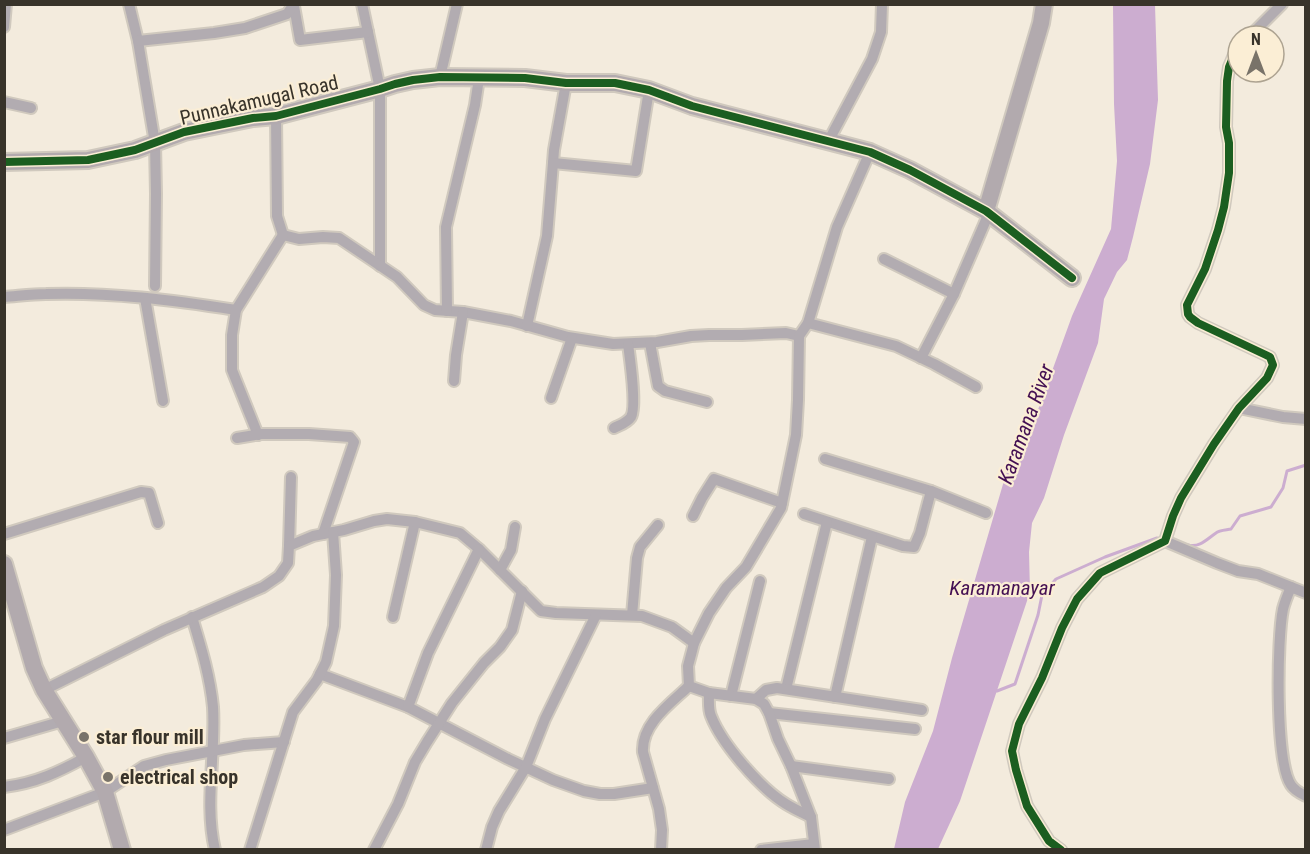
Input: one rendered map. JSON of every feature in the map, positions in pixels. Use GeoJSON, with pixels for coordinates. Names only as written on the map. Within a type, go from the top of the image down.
{"type":"FeatureCollection","features":[{"type":"Feature","properties":{"kind":"street"},"geometry":{"type":"LineString","coordinates":[[4,27],[6,4]]}},
{"type":"Feature","properties":{"kind":"street"},"geometry":{"type":"LineString","coordinates":[[129,4],[138,41],[154,143],[155,286]]}},
{"type":"Feature","properties":{"kind":"street"},"geometry":{"type":"LineString","coordinates":[[362,4],[380,89],[380,266]]}},
{"type":"Feature","properties":{"kind":"street"},"geometry":{"type":"LineString","coordinates":[[440,77],[457,4]]}},
{"type":"Feature","properties":{"kind":"street"},"geometry":{"type":"LineString","coordinates":[[828,142],[877,47],[882,4]]}},
{"type":"Feature","properties":{"kind":"street"},"geometry":{"type":"LineString","coordinates":[[921,358],[954,294],[988,212],[1038,34],[1044,4]]}},
{"type":"Feature","properties":{"kind":"street"},"geometry":{"type":"LineString","coordinates":[[1262,24],[1282,4]]}},
{"type":"Feature","properties":{"kind":"street"},"geometry":{"type":"LineString","coordinates":[[138,41],[245,28],[288,14],[294,5]]}},
{"type":"Feature","properties":{"kind":"street"},"geometry":{"type":"LineString","coordinates":[[294,5],[300,40],[368,32]]}},
{"type":"Feature","properties":{"kind":"street","name":"Punnakamugal Road"},"geometry":{"type":"LineString","coordinates":[[4,162],[88,160],[135,150],[184,132],[253,118],[276,116],[413,80],[440,77],[525,78],[566,83],[615,83],[649,90],[692,106],[870,152],[910,170],[988,212],[1072,278]]}},
{"type":"Feature","properties":{"kind":"street"},"geometry":{"type":"LineString","coordinates":[[447,311],[446,227],[475,105],[479,78]]}},
{"type":"Feature","properties":{"kind":"street"},"geometry":{"type":"LineString","coordinates":[[527,326],[547,236],[554,150],[566,83]]}},
{"type":"Feature","properties":{"kind":"street"},"geometry":{"type":"LineString","coordinates":[[1061,849],[1049,841],[1027,806],[1012,752],[1019,724],[1077,599],[1100,573],[1165,541],[1182,498],[1214,444],[1239,408],[1267,378],[1273,365],[1266,355],[1198,323],[1190,317],[1187,308],[1205,269],[1224,207],[1228,173],[1227,84]]}},
{"type":"Feature","properties":{"kind":"street"},"geometry":{"type":"LineString","coordinates":[[553,163],[636,171],[649,90]]}},
{"type":"Feature","properties":{"kind":"street"},"geometry":{"type":"LineString","coordinates":[[4,102],[31,108]]}},
{"type":"Feature","properties":{"kind":"street"},"geometry":{"type":"LineString","coordinates":[[258,435],[232,370],[232,335],[236,310],[283,235],[277,216],[276,116]]}},
{"type":"Feature","properties":{"kind":"street"},"geometry":{"type":"LineString","coordinates":[[648,849],[661,848],[662,830],[659,809],[643,752],[644,737],[659,714],[689,686],[688,666],[694,643],[709,613],[726,588],[746,567],[781,507],[796,435],[799,336],[808,322],[837,226],[870,152]]}},
{"type":"Feature","properties":{"kind":"street"},"geometry":{"type":"LineString","coordinates":[[283,235],[299,239],[339,238],[397,277],[424,305],[435,310],[464,312],[511,321],[572,338],[628,344],[709,335],[786,333],[799,336]]}},
{"type":"Feature","properties":{"kind":"street"},"geometry":{"type":"LineString","coordinates":[[884,259],[954,294]]}},
{"type":"Feature","properties":{"kind":"street"},"geometry":{"type":"LineString","coordinates":[[4,297],[90,294],[176,300],[236,310]]}},
{"type":"Feature","properties":{"kind":"street"},"geometry":{"type":"LineString","coordinates":[[145,298],[163,401]]}},
{"type":"Feature","properties":{"kind":"street"},"geometry":{"type":"LineString","coordinates":[[454,381],[464,312]]}},
{"type":"Feature","properties":{"kind":"street"},"geometry":{"type":"LineString","coordinates":[[808,322],[896,346],[975,387]]}},
{"type":"Feature","properties":{"kind":"street"},"geometry":{"type":"LineString","coordinates":[[551,398],[572,338]]}},
{"type":"Feature","properties":{"kind":"street"},"geometry":{"type":"LineString","coordinates":[[651,343],[658,386],[665,391],[707,402]]}},
{"type":"Feature","properties":{"kind":"street"},"geometry":{"type":"LineString","coordinates":[[614,428],[626,423],[632,416],[628,344]]}},
{"type":"Feature","properties":{"kind":"street"},"geometry":{"type":"LineString","coordinates":[[1239,408],[1305,419]]}},
{"type":"Feature","properties":{"kind":"street"},"geometry":{"type":"LineString","coordinates":[[237,438],[258,435],[309,434],[350,437],[354,442],[328,533],[336,575],[334,626],[326,662],[307,695],[293,712],[250,849]]}},
{"type":"Feature","properties":{"kind":"street"},"geometry":{"type":"LineString","coordinates":[[825,459],[931,490],[986,513]]}},
{"type":"Feature","properties":{"kind":"street"},"geometry":{"type":"LineString","coordinates":[[44,690],[192,617],[263,587],[279,576],[288,563],[291,477]]}},
{"type":"Feature","properties":{"kind":"street"},"geometry":{"type":"LineString","coordinates":[[693,516],[714,479],[782,503]]}},
{"type":"Feature","properties":{"kind":"street"},"geometry":{"type":"LineString","coordinates":[[804,514],[872,537],[914,547],[920,534],[931,490]]}},
{"type":"Feature","properties":{"kind":"street"},"geometry":{"type":"LineString","coordinates":[[4,534],[141,492],[149,493],[158,523]]}},
{"type":"Feature","properties":{"kind":"street"},"geometry":{"type":"LineString","coordinates":[[289,546],[313,536],[387,519],[415,522],[460,533],[541,611],[642,616],[672,627],[694,643]]}},
{"type":"Feature","properties":{"kind":"street"},"geometry":{"type":"LineString","coordinates":[[393,617],[415,522]]}},
{"type":"Feature","properties":{"kind":"street"},"geometry":{"type":"LineString","coordinates":[[786,689],[827,522]]}},
{"type":"Feature","properties":{"kind":"street"},"geometry":{"type":"LineString","coordinates":[[632,615],[637,558],[640,548],[658,525]]}},
{"type":"Feature","properties":{"kind":"street"},"geometry":{"type":"LineString","coordinates":[[500,570],[511,550],[515,527]]}},
{"type":"Feature","properties":{"kind":"street"},"geometry":{"type":"LineString","coordinates":[[835,697],[872,537]]}},
{"type":"Feature","properties":{"kind":"street"},"geometry":{"type":"LineString","coordinates":[[1165,541],[1238,571],[1258,574],[1305,593]]}},
{"type":"Feature","properties":{"kind":"street"},"geometry":{"type":"LineString","coordinates":[[408,707],[428,653],[479,549]]}},
{"type":"Feature","properties":{"kind":"street"},"geometry":{"type":"LineString","coordinates":[[5,567],[34,668],[44,690],[105,792],[122,849]]}},
{"type":"Feature","properties":{"kind":"street"},"geometry":{"type":"LineString","coordinates":[[731,696],[760,581]]}},
{"type":"Feature","properties":{"kind":"street"},"geometry":{"type":"LineString","coordinates":[[1291,586],[1283,610],[1279,657],[1279,713],[1282,757],[1286,774],[1290,784],[1305,796]]}},
{"type":"Feature","properties":{"kind":"street"},"geometry":{"type":"LineString","coordinates":[[374,849],[398,804],[415,762],[439,723],[452,703],[512,630],[522,591]]}},
{"type":"Feature","properties":{"kind":"street"},"geometry":{"type":"LineString","coordinates":[[486,849],[499,811],[526,768],[544,719],[596,615]]}},
{"type":"Feature","properties":{"kind":"street"},"geometry":{"type":"LineString","coordinates":[[192,617],[209,678],[213,707],[210,796],[211,828],[215,849]]}},
{"type":"Feature","properties":{"kind":"street"},"geometry":{"type":"LineString","coordinates":[[320,674],[408,707],[526,768],[584,791],[614,794],[653,788]]}},
{"type":"Feature","properties":{"kind":"street"},"geometry":{"type":"LineString","coordinates":[[689,686],[709,693],[756,699],[764,704],[769,713],[811,817],[814,847],[760,849]]}},
{"type":"Feature","properties":{"kind":"street"},"geometry":{"type":"LineString","coordinates":[[756,699],[765,690],[777,688],[922,710]]}},
{"type":"Feature","properties":{"kind":"street"},"geometry":{"type":"LineString","coordinates":[[709,693],[710,715],[745,768],[785,804],[811,817]]}},
{"type":"Feature","properties":{"kind":"street"},"geometry":{"type":"LineString","coordinates":[[769,713],[915,729]]}},
{"type":"Feature","properties":{"kind":"street"},"geometry":{"type":"LineString","coordinates":[[4,738],[63,721]]}},
{"type":"Feature","properties":{"kind":"street"},"geometry":{"type":"LineString","coordinates":[[4,830],[105,792],[144,766],[244,745],[284,742]]}},
{"type":"Feature","properties":{"kind":"street"},"geometry":{"type":"LineString","coordinates":[[4,787],[39,780],[86,757]]}},
{"type":"Feature","properties":{"kind":"street"},"geometry":{"type":"LineString","coordinates":[[791,766],[889,778]]}},
{"type":"Feature","properties":{"kind":"water","name":"Karamanayar"},"geometry":{"type":"Polygon","coordinates":[[[1113,5],[1155,5],[1158,100],[1150,164],[1133,237],[1127,260],[1117,272],[1104,299],[1098,343],[1064,435],[1044,498],[1032,523],[1029,552],[1030,592],[960,801],[938,849],[894,849],[905,802],[933,731],[1006,474],[1035,418],[1072,316],[1111,229],[1117,161],[1113,5]]]}},
{"type":"Feature","properties":{"kind":"waterway"},"geometry":{"type":"LineString","coordinates":[[1188,545],[1200,544],[1217,532],[1231,529],[1240,516],[1271,507],[1283,488],[1287,471],[1306,465]]}},
{"type":"Feature","properties":{"kind":"waterway"},"geometry":{"type":"LineString","coordinates":[[994,691],[1015,684],[1038,615],[1042,595],[1056,579],[1105,557],[1157,538]]}},
{"type":"Feature","properties":{"kind":"cycle path"},"geometry":{"type":"LineString","coordinates":[[4,162],[88,160],[135,150],[184,132],[253,118],[276,116],[413,80],[440,77],[525,78],[566,83],[615,83],[649,90],[692,106],[870,152],[910,170],[986,211],[1072,278]]}},
{"type":"Feature","properties":{"kind":"cycle path"},"geometry":{"type":"LineString","coordinates":[[1061,850],[1049,841],[1027,806],[1012,751],[1019,724],[1077,599],[1100,573],[1165,541],[1181,498],[1214,444],[1239,408],[1267,378],[1273,365],[1270,357],[1198,323],[1188,314],[1187,305],[1205,269],[1224,207],[1229,173],[1229,143],[1226,127],[1227,84]]}},
{"type":"Feature","properties":{"kind":"place","name":"star flour mill"},"geometry":{"type":"Point","coordinates":[84,737]}},
{"type":"Feature","properties":{"kind":"place","name":"electrical shop"},"geometry":{"type":"Point","coordinates":[108,777]}},
{"type":"Feature","properties":{"kind":"water label","name":"Karamana River"},"geometry":{"type":"Point","coordinates":[1026,424]}}]}
